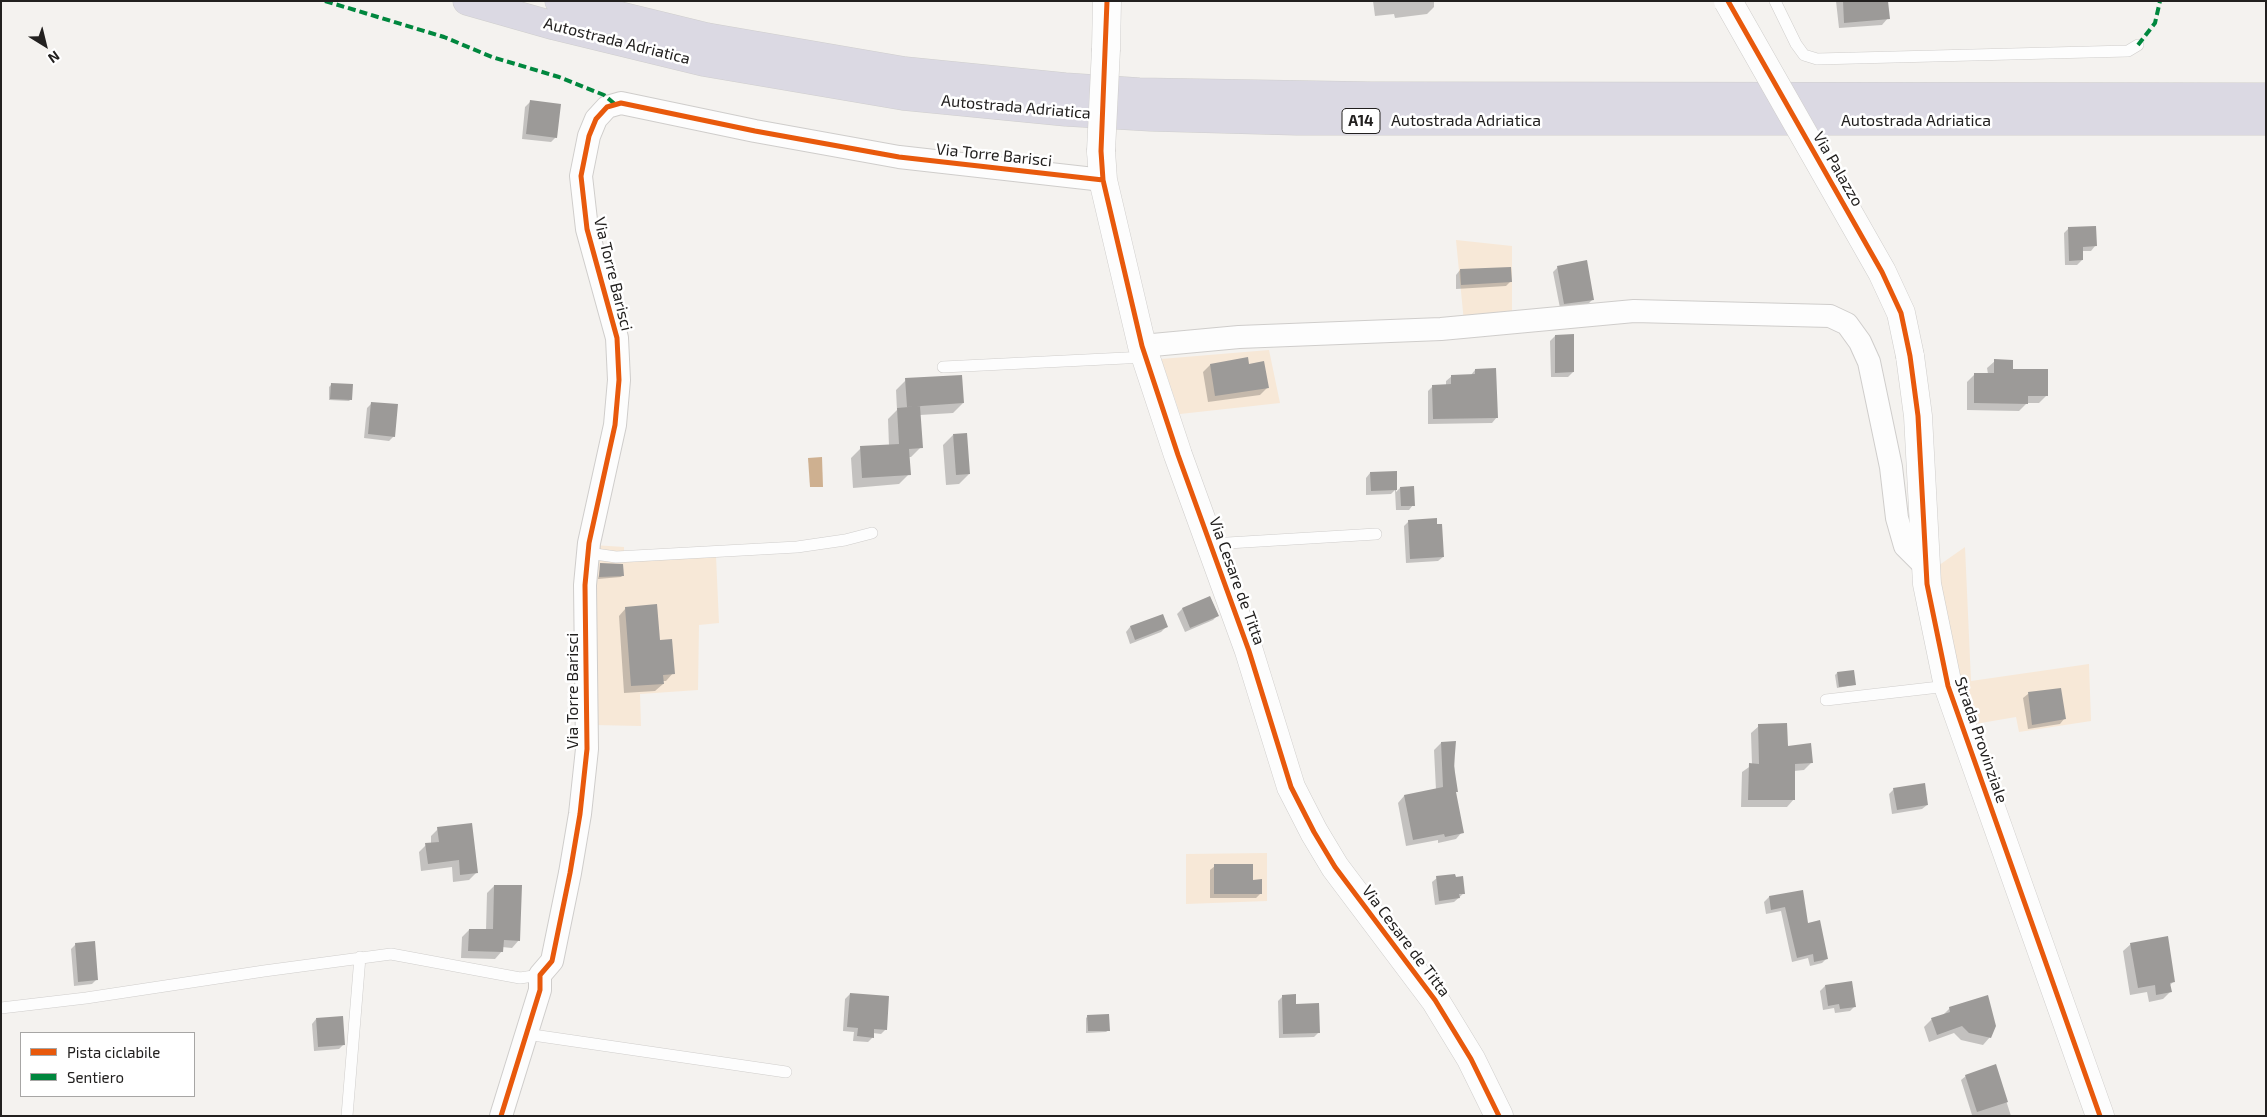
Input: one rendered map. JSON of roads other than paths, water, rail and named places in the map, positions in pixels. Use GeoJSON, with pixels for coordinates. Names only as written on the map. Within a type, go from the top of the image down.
{"type":"FeatureCollection","features":[{"type":"Feature","properties":{"kind":"highway","name":"Autostrada Adriatica"},"geometry":{"type":"LineString","coordinates":[[467,1],[555,26],[703,62],[903,96],[1066,112],[1151,117],[1297,120],[2266,121]]}},
{"type":"Feature","properties":{"kind":"highway","name":"Autostrada Adriatica"},"geometry":{"type":"LineString","coordinates":[[559,1],[707,37],[905,71],[1027,84],[1139,92],[1371,96],[2266,96]]}},
{"type":"Feature","properties":{"kind":"street","name":"Via Cesare de Titta"},"geometry":{"type":"LineString","coordinates":[[1107,1],[1101,151],[1103,180],[1144,351],[1178,455],[1249,651],[1292,787],[1314,832],[1335,867],[1435,1000],[1471,1059],[1500,1116]]}},
{"type":"Feature","properties":{"kind":"street","name":"Via Palazzo"},"geometry":{"type":"LineString","coordinates":[[1728,1],[1882,272],[1901,313],[1910,356]]}},
{"type":"Feature","properties":{"kind":"street","name":"Via Torre Barisci"},"geometry":{"type":"LineString","coordinates":[[540,975],[552,961],[580,814],[587,749],[585,585],[588,553],[615,425],[619,380],[617,338],[587,229],[581,176],[589,136],[596,119],[607,107],[621,103],[755,132],[899,157],[1103,180]]}},
{"type":"Feature","properties":{"kind":"street"},"geometry":{"type":"LineString","coordinates":[[1144,351],[1240,337],[1441,329],[1634,311],[1830,316],[1847,324],[1860,342],[1869,362],[1891,467],[1897,518],[1905,546],[1926,567]]}},
{"type":"Feature","properties":{"kind":"street","name":"Strada Provinziale"},"geometry":{"type":"LineString","coordinates":[[1910,356],[1918,416],[1926,567],[1937,638],[1948,686],[2100,1116]]}},
{"type":"Feature","properties":{"kind":"street"},"geometry":{"type":"LineString","coordinates":[[500,1116],[540,990],[540,975]]}},
{"type":"Feature","properties":{"kind":"lane"},"geometry":{"type":"LineString","coordinates":[[1775,1],[1796,44],[1804,55],[1817,59],[2128,51],[2138,45]]}},
{"type":"Feature","properties":{"kind":"lane"},"geometry":{"type":"LineString","coordinates":[[943,367],[1144,351]]}},
{"type":"Feature","properties":{"kind":"lane"},"geometry":{"type":"LineString","coordinates":[[588,553],[616,556],[797,547],[845,540],[872,533]]}},
{"type":"Feature","properties":{"kind":"lane"},"geometry":{"type":"LineString","coordinates":[[1210,544],[1376,534]]}},
{"type":"Feature","properties":{"kind":"lane"},"geometry":{"type":"LineString","coordinates":[[1826,700],[1948,686]]}},
{"type":"Feature","properties":{"kind":"lane"},"geometry":{"type":"LineString","coordinates":[[1,1008],[86,998],[391,954],[520,978],[540,975]]}},
{"type":"Feature","properties":{"kind":"lane"},"geometry":{"type":"LineString","coordinates":[[347,1116],[360,957]]}},
{"type":"Feature","properties":{"kind":"lane"},"geometry":{"type":"LineString","coordinates":[[526,1034],[786,1072]]}}]}
